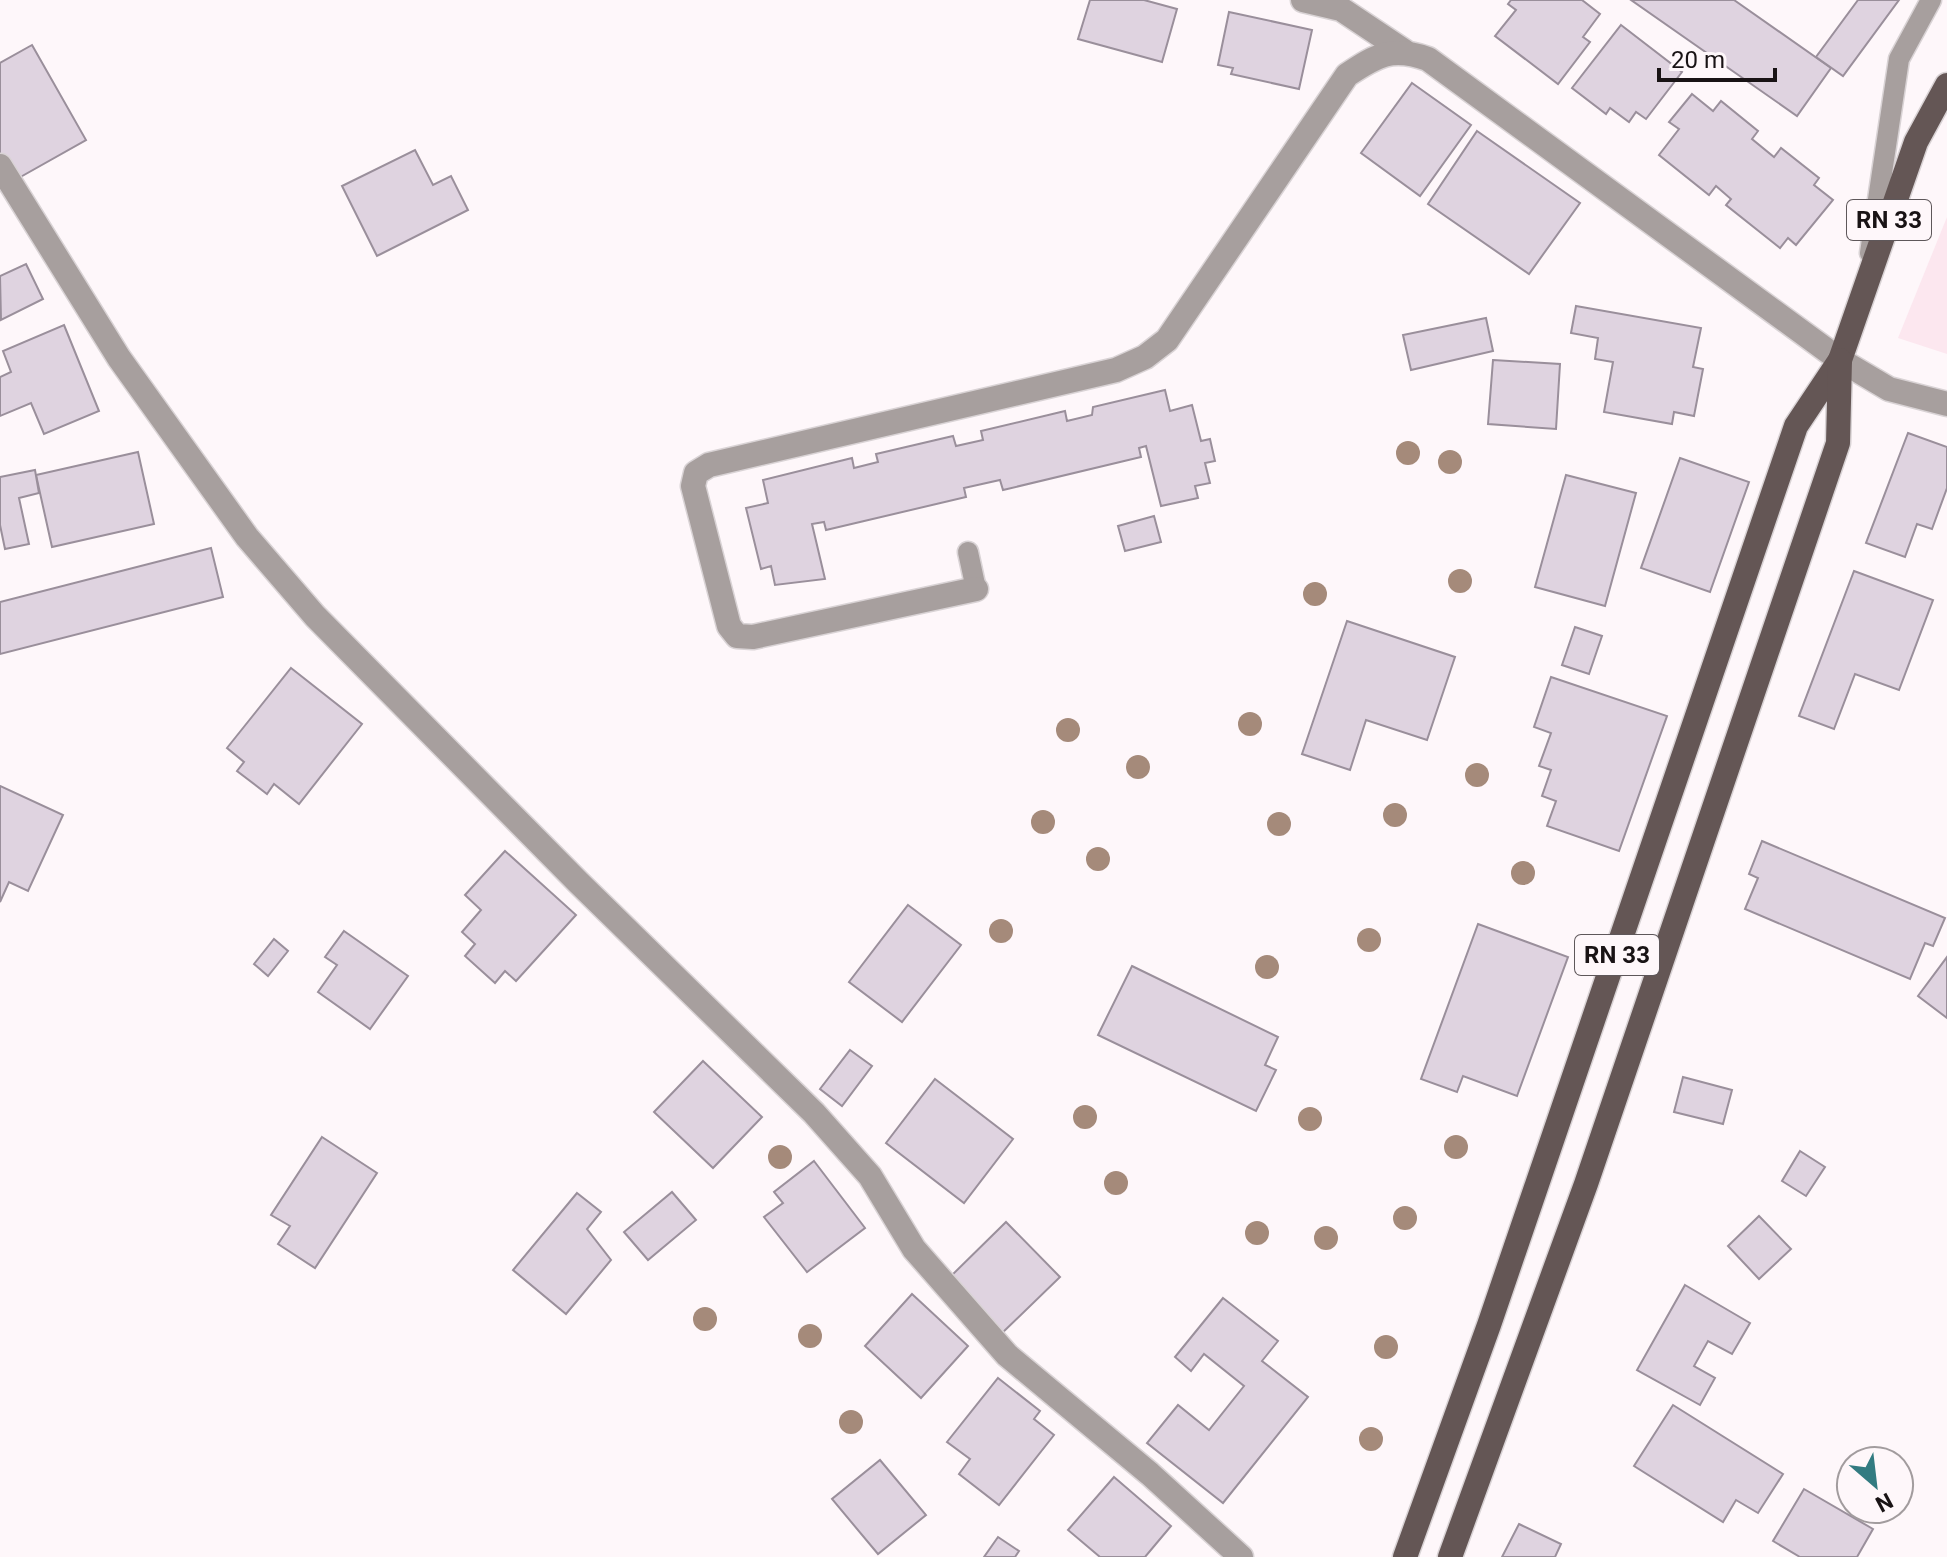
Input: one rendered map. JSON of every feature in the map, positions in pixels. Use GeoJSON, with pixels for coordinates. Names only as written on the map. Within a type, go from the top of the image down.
{"type":"FeatureCollection","features":[{"type":"Feature","properties":{"kind":"main road","name":"RN 33"},"geometry":{"type":"LineString","coordinates":[[1405,1557],[1530,1206],[1796,426],[1840,360],[1916,142],[1947,85]]}},
{"type":"Feature","properties":{"kind":"main road","name":"RN 33"},"geometry":{"type":"LineString","coordinates":[[1450,1557],[1597,1154],[1838,443],[1840,360]]}},
{"type":"Feature","properties":{"kind":"street"},"geometry":{"type":"LineString","coordinates":[[1303,0],[1341,9],[1404,51],[1428,59],[1840,360],[1889,389],[1947,404]]}},
{"type":"Feature","properties":{"kind":"street"},"geometry":{"type":"LineString","coordinates":[[976,589],[753,637],[737,636],[729,626],[693,486],[696,473],[709,465],[1116,370],[1145,357],[1167,340],[1347,75],[1374,57],[1404,51]]}},
{"type":"Feature","properties":{"kind":"street"},"geometry":{"type":"LineString","coordinates":[[0,166],[119,358],[247,537],[315,616],[567,871],[814,1113],[870,1176],[914,1249],[1007,1355],[1150,1474],[1241,1557]]}},
{"type":"Feature","properties":{"kind":"lane"},"geometry":{"type":"LineString","coordinates":[[1864,293],[1899,59],[1931,0]]}},
{"type":"Feature","properties":{"kind":"lane"},"geometry":{"type":"LineString","coordinates":[[968,552],[976,589]]}},
{"type":"Feature","properties":{"kind":"shaded area"},"geometry":{"type":"Polygon","coordinates":[[[1947,217],[1947,354],[1898,338],[1947,217]]]}},
{"type":"Feature","properties":{"kind":"building"},"geometry":{"type":"Polygon","coordinates":[[[1090,0],[1144,0],[1177,9],[1162,62],[1078,39],[1090,0]]]}},
{"type":"Feature","properties":{"kind":"building"},"geometry":{"type":"Polygon","coordinates":[[[1511,0],[1582,0],[1600,14],[1583,37],[1590,42],[1558,84],[1495,36],[1516,10],[1508,4],[1511,0]]]}},
{"type":"Feature","properties":{"kind":"building"},"geometry":{"type":"Polygon","coordinates":[[[1631,0],[1734,0],[1831,68],[1797,116],[1631,0]]]}},
{"type":"Feature","properties":{"kind":"building"},"geometry":{"type":"Polygon","coordinates":[[[1858,0],[1899,0],[1843,76],[1816,57],[1858,0]]]}},
{"type":"Feature","properties":{"kind":"building"},"geometry":{"type":"Polygon","coordinates":[[[1229,12],[1312,30],[1299,89],[1231,74],[1233,68],[1218,65],[1229,12]]]}},
{"type":"Feature","properties":{"kind":"building"},"geometry":{"type":"Polygon","coordinates":[[[1621,25],[1682,72],[1646,119],[1636,112],[1629,122],[1610,108],[1606,114],[1572,88],[1621,25]]]}},
{"type":"Feature","properties":{"kind":"building"},"geometry":{"type":"Polygon","coordinates":[[[32,45],[86,140],[8,184],[0,170],[0,63],[32,45]]]}},
{"type":"Feature","properties":{"kind":"building"},"geometry":{"type":"Polygon","coordinates":[[[1412,83],[1471,125],[1420,196],[1361,153],[1412,83]]]}},
{"type":"Feature","properties":{"kind":"building"},"geometry":{"type":"Polygon","coordinates":[[[1692,94],[1713,111],[1721,101],[1758,131],[1752,139],[1774,157],[1781,148],[1819,178],[1814,185],[1833,200],[1796,245],[1788,238],[1780,248],[1726,205],[1731,199],[1716,186],[1709,195],[1659,155],[1679,129],[1669,122],[1692,94]]]}},
{"type":"Feature","properties":{"kind":"building"},"geometry":{"type":"Polygon","coordinates":[[[1477,131],[1580,203],[1529,274],[1428,204],[1477,131]]]}},
{"type":"Feature","properties":{"kind":"building"},"geometry":{"type":"Polygon","coordinates":[[[415,150],[433,185],[451,176],[468,210],[377,256],[342,186],[415,150]]]}},
{"type":"Feature","properties":{"kind":"building"},"geometry":{"type":"Polygon","coordinates":[[[26,264],[43,299],[1,320],[0,276],[26,264]]]}},
{"type":"Feature","properties":{"kind":"building"},"geometry":{"type":"Polygon","coordinates":[[[1576,306],[1701,328],[1693,367],[1703,369],[1694,416],[1674,412],[1672,424],[1604,412],[1613,362],[1595,359],[1598,338],[1571,333],[1576,306]]]}},
{"type":"Feature","properties":{"kind":"building"},"geometry":{"type":"Polygon","coordinates":[[[1486,318],[1493,351],[1411,370],[1403,335],[1486,318]]]}},
{"type":"Feature","properties":{"kind":"building"},"geometry":{"type":"Polygon","coordinates":[[[64,325],[99,411],[44,434],[31,403],[0,416],[0,377],[11,372],[3,351],[64,325]]]}},
{"type":"Feature","properties":{"kind":"building"},"geometry":{"type":"Polygon","coordinates":[[[1493,360],[1560,364],[1556,429],[1488,424],[1493,360]]]}},
{"type":"Feature","properties":{"kind":"building"},"geometry":{"type":"Polygon","coordinates":[[[1165,390],[1170,411],[1192,405],[1201,441],[1210,439],[1215,461],[1205,463],[1210,483],[1195,486],[1198,498],[1161,506],[1146,446],[1139,448],[1141,457],[1003,490],[1000,480],[964,488],[966,497],[826,530],[824,522],[812,524],[825,579],[775,585],[771,566],[761,569],[746,508],[768,503],[763,480],[852,458],[854,468],[878,462],[876,454],[953,436],[956,446],[983,440],[981,431],[1065,411],[1067,421],[1092,415],[1093,407],[1165,390]]]}},
{"type":"Feature","properties":{"kind":"building"},"geometry":{"type":"Polygon","coordinates":[[[1908,433],[1947,447],[1947,488],[1932,529],[1917,524],[1905,557],[1866,543],[1908,433]]]}},
{"type":"Feature","properties":{"kind":"building"},"geometry":{"type":"Polygon","coordinates":[[[138,452],[154,524],[52,547],[36,475],[138,452]]]}},
{"type":"Feature","properties":{"kind":"building"},"geometry":{"type":"Polygon","coordinates":[[[1680,458],[1749,482],[1710,592],[1641,568],[1680,458]]]}},
{"type":"Feature","properties":{"kind":"building"},"geometry":{"type":"Polygon","coordinates":[[[35,470],[39,493],[19,498],[29,544],[5,549],[0,525],[0,477],[35,470]]]}},
{"type":"Feature","properties":{"kind":"building"},"geometry":{"type":"Polygon","coordinates":[[[1566,475],[1636,493],[1605,606],[1535,587],[1566,475]]]}},
{"type":"Feature","properties":{"kind":"building"},"geometry":{"type":"Polygon","coordinates":[[[1154,516],[1161,542],[1125,551],[1118,526],[1154,516]]]}},
{"type":"Feature","properties":{"kind":"building"},"geometry":{"type":"Polygon","coordinates":[[[211,548],[223,597],[0,654],[0,602],[211,548]]]}},
{"type":"Feature","properties":{"kind":"building"},"geometry":{"type":"Polygon","coordinates":[[[1854,571],[1933,600],[1899,690],[1855,674],[1834,729],[1799,716],[1854,571]]]}},
{"type":"Feature","properties":{"kind":"building"},"geometry":{"type":"Polygon","coordinates":[[[1347,621],[1455,657],[1427,740],[1366,720],[1350,770],[1302,754],[1347,621]]]}},
{"type":"Feature","properties":{"kind":"building"},"geometry":{"type":"Polygon","coordinates":[[[1575,627],[1602,636],[1589,674],[1562,665],[1575,627]]]}},
{"type":"Feature","properties":{"kind":"building"},"geometry":{"type":"Polygon","coordinates":[[[291,668],[362,724],[299,804],[274,784],[267,794],[237,771],[244,762],[227,748],[291,668]]]}},
{"type":"Feature","properties":{"kind":"building"},"geometry":{"type":"Polygon","coordinates":[[[1551,677],[1667,716],[1619,851],[1547,826],[1556,801],[1542,796],[1551,770],[1539,766],[1551,733],[1534,727],[1551,677]]]}},
{"type":"Feature","properties":{"kind":"building"},"geometry":{"type":"Polygon","coordinates":[[[0,786],[63,815],[28,891],[9,882],[0,902],[0,786]]]}},
{"type":"Feature","properties":{"kind":"building"},"geometry":{"type":"Polygon","coordinates":[[[1762,841],[1945,918],[1933,946],[1925,943],[1910,979],[1745,909],[1758,878],[1749,874],[1762,841]]]}},
{"type":"Feature","properties":{"kind":"building"},"geometry":{"type":"Polygon","coordinates":[[[505,851],[576,915],[516,981],[505,971],[495,983],[465,956],[475,944],[462,932],[481,910],[465,895],[505,851]]]}},
{"type":"Feature","properties":{"kind":"building"},"geometry":{"type":"Polygon","coordinates":[[[908,905],[961,945],[902,1022],[849,982],[908,905]]]}},
{"type":"Feature","properties":{"kind":"building"},"geometry":{"type":"Polygon","coordinates":[[[1478,924],[1568,957],[1517,1096],[1463,1076],[1457,1092],[1421,1079],[1478,924]]]}},
{"type":"Feature","properties":{"kind":"building"},"geometry":{"type":"Polygon","coordinates":[[[344,931],[408,976],[370,1029],[318,992],[337,965],[325,957],[344,931]]]}},
{"type":"Feature","properties":{"kind":"building"},"geometry":{"type":"Polygon","coordinates":[[[274,939],[288,951],[268,976],[254,964],[274,939]]]}},
{"type":"Feature","properties":{"kind":"building"},"geometry":{"type":"Polygon","coordinates":[[[1947,957],[1947,1018],[1918,996],[1947,957]]]}},
{"type":"Feature","properties":{"kind":"building"},"geometry":{"type":"Polygon","coordinates":[[[1132,966],[1278,1037],[1265,1065],[1276,1070],[1256,1111],[1098,1035],[1132,966]]]}},
{"type":"Feature","properties":{"kind":"building"},"geometry":{"type":"Polygon","coordinates":[[[850,1050],[872,1066],[842,1106],[820,1089],[850,1050]]]}},
{"type":"Feature","properties":{"kind":"building"},"geometry":{"type":"Polygon","coordinates":[[[703,1061],[762,1117],[713,1168],[654,1112],[703,1061]]]}},
{"type":"Feature","properties":{"kind":"building"},"geometry":{"type":"Polygon","coordinates":[[[1683,1077],[1732,1090],[1723,1124],[1674,1112],[1683,1077]]]}},
{"type":"Feature","properties":{"kind":"building"},"geometry":{"type":"Polygon","coordinates":[[[935,1079],[1013,1139],[964,1203],[886,1143],[935,1079]]]}},
{"type":"Feature","properties":{"kind":"building"},"geometry":{"type":"Polygon","coordinates":[[[322,1137],[377,1173],[315,1268],[278,1244],[290,1226],[271,1215],[322,1137]]]}},
{"type":"Feature","properties":{"kind":"building"},"geometry":{"type":"Polygon","coordinates":[[[1800,1151],[1825,1167],[1806,1196],[1782,1181],[1800,1151]]]}},
{"type":"Feature","properties":{"kind":"building"},"geometry":{"type":"Polygon","coordinates":[[[814,1161],[865,1228],[807,1272],[764,1217],[783,1203],[774,1192],[814,1161]]]}},
{"type":"Feature","properties":{"kind":"building"},"geometry":{"type":"Polygon","coordinates":[[[672,1192],[696,1220],[648,1260],[624,1232],[672,1192]]]}},
{"type":"Feature","properties":{"kind":"building"},"geometry":{"type":"Polygon","coordinates":[[[577,1193],[601,1212],[587,1229],[611,1260],[566,1314],[513,1270],[577,1193]]]}},
{"type":"Feature","properties":{"kind":"building"},"geometry":{"type":"Polygon","coordinates":[[[1759,1216],[1791,1249],[1759,1279],[1728,1246],[1759,1216]]]}},
{"type":"Feature","properties":{"kind":"building"},"geometry":{"type":"Polygon","coordinates":[[[1006,1222],[1060,1277],[1000,1335],[947,1280],[1006,1222]]]}},
{"type":"Feature","properties":{"kind":"building"},"geometry":{"type":"Polygon","coordinates":[[[1685,1285],[1750,1323],[1732,1354],[1708,1341],[1694,1366],[1715,1378],[1700,1405],[1637,1370],[1685,1285]]]}},
{"type":"Feature","properties":{"kind":"building"},"geometry":{"type":"Polygon","coordinates":[[[912,1294],[968,1346],[921,1398],[865,1346],[912,1294]]]}},
{"type":"Feature","properties":{"kind":"building"},"geometry":{"type":"Polygon","coordinates":[[[1223,1298],[1278,1341],[1262,1361],[1308,1397],[1223,1503],[1147,1443],[1178,1405],[1209,1430],[1244,1386],[1204,1354],[1191,1371],[1175,1357],[1223,1298]]]}},
{"type":"Feature","properties":{"kind":"building"},"geometry":{"type":"Polygon","coordinates":[[[998,1378],[1040,1411],[1034,1419],[1054,1435],[999,1505],[959,1474],[970,1459],[947,1442],[998,1378]]]}},
{"type":"Feature","properties":{"kind":"building"},"geometry":{"type":"Polygon","coordinates":[[[1673,1405],[1783,1474],[1758,1513],[1736,1500],[1723,1522],[1634,1466],[1673,1405]]]}},
{"type":"Feature","properties":{"kind":"building"},"geometry":{"type":"Polygon","coordinates":[[[880,1460],[926,1515],[878,1554],[832,1499],[880,1460]]]}},
{"type":"Feature","properties":{"kind":"building"},"geometry":{"type":"Polygon","coordinates":[[[1114,1477],[1171,1526],[1145,1557],[1100,1557],[1068,1530],[1114,1477]]]}},
{"type":"Feature","properties":{"kind":"building"},"geometry":{"type":"Polygon","coordinates":[[[1804,1489],[1835,1507],[1835,1525],[1866,1525],[1873,1529],[1857,1557],[1800,1557],[1773,1541],[1804,1489]]]}},
{"type":"Feature","properties":{"kind":"building"},"geometry":{"type":"Polygon","coordinates":[[[1519,1524],[1561,1544],[1555,1557],[1502,1557],[1519,1524]]]}},
{"type":"Feature","properties":{"kind":"building"},"geometry":{"type":"Polygon","coordinates":[[[998,1537],[1019,1551],[1015,1557],[984,1557],[998,1537]]]}}]}
